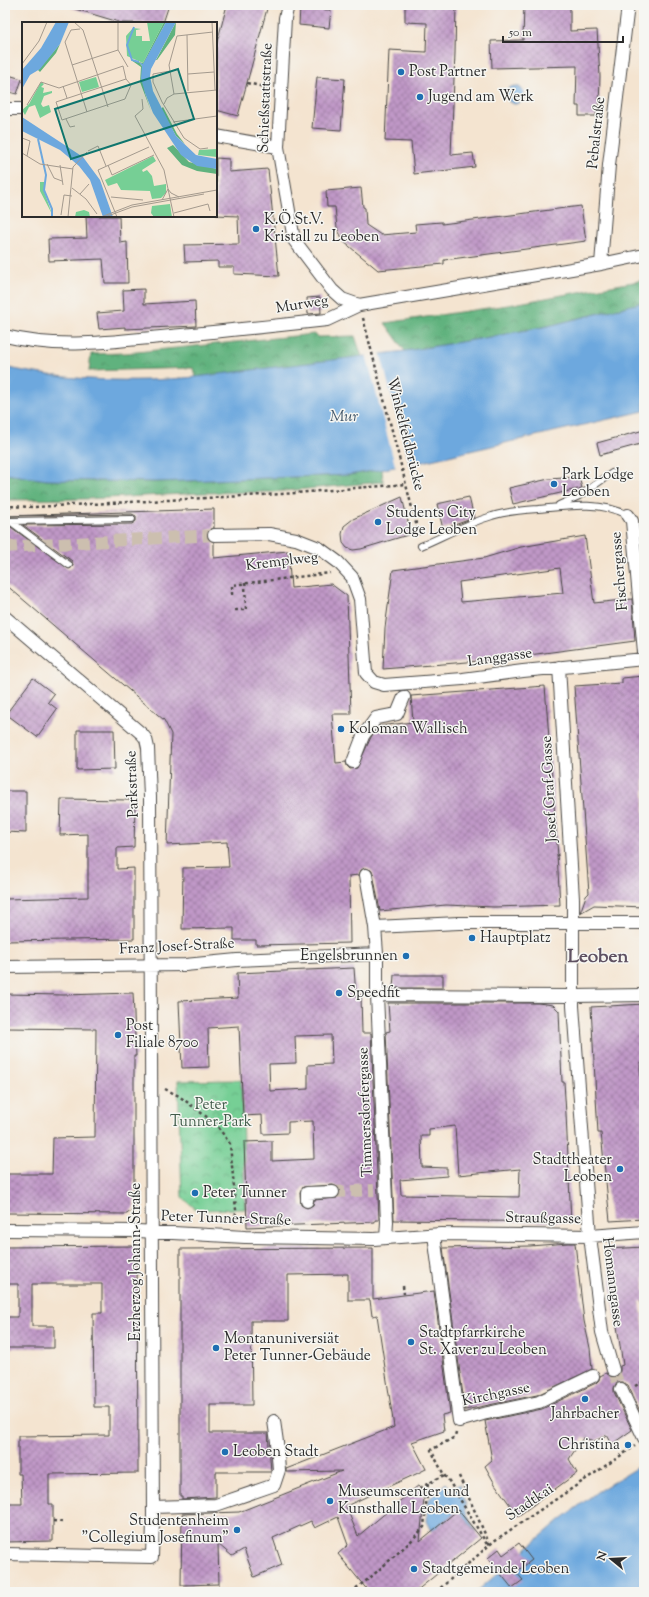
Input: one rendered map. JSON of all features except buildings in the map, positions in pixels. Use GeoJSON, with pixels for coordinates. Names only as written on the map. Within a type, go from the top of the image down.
{"type":"FeatureCollection","features":[{"type":"Feature","properties":{"kind":"street","name":"Schießstattstraße"},"geometry":{"type":"LineString","coordinates":[[288,5],[278,147],[294,240],[332,290],[342,299],[359,305]]}},
{"type":"Feature","properties":{"kind":"street","name":"Pebalstraße"},"geometry":{"type":"LineString","coordinates":[[601,264],[609,165],[628,5]]}},
{"type":"Feature","properties":{"kind":"street"},"geometry":{"type":"LineString","coordinates":[[5,109],[22,109]]}},
{"type":"Feature","properties":{"kind":"street"},"geometry":{"type":"LineString","coordinates":[[217,136],[278,147]]}},
{"type":"Feature","properties":{"kind":"street","name":"Murweg"},"geometry":{"type":"LineString","coordinates":[[5,336],[21,340],[54,344],[93,344],[327,320],[359,305],[601,264],[644,255]]}},
{"type":"Feature","properties":{"kind":"street","name":"Fischergasse"},"geometry":{"type":"LineString","coordinates":[[628,516],[632,521],[644,652]]}},
{"type":"Feature","properties":{"kind":"street","name":"Kremplweg"},"geometry":{"type":"LineString","coordinates":[[214,536],[269,534],[296,539],[324,551],[338,562],[349,574]]}},
{"type":"Feature","properties":{"kind":"street","name":"Langgasse"},"geometry":{"type":"LineString","coordinates":[[349,574],[360,599],[366,673],[374,682],[384,686],[644,659]]}},
{"type":"Feature","properties":{"kind":"street","name":"Parkstraße"},"geometry":{"type":"LineString","coordinates":[[5,617],[146,739],[148,748],[150,797],[150,966]]}},
{"type":"Feature","properties":{"kind":"street","name":"Josef Graf-Gasse"},"geometry":{"type":"LineString","coordinates":[[559,667],[573,922]]}},
{"type":"Feature","properties":{"kind":"street"},"geometry":{"type":"LineString","coordinates":[[353,762],[363,736],[376,718],[397,714],[404,697]]}},
{"type":"Feature","properties":{"kind":"street"},"geometry":{"type":"LineString","coordinates":[[366,875],[375,927],[377,954],[377,998],[573,1001],[644,995]]}},
{"type":"Feature","properties":{"kind":"street"},"geometry":{"type":"LineString","coordinates":[[573,922],[573,1001]]}},
{"type":"Feature","properties":{"kind":"street"},"geometry":{"type":"LineString","coordinates":[[375,927],[458,923],[644,923]]}},
{"type":"Feature","properties":{"kind":"street","name":"Franz Josef-Straße"},"geometry":{"type":"LineString","coordinates":[[5,967],[150,966],[237,960],[377,954]]}},
{"type":"Feature","properties":{"kind":"street","name":"Erzherzog Johann-Straße"},"geometry":{"type":"LineString","coordinates":[[5,1554],[152,1557],[150,966]]}},
{"type":"Feature","properties":{"kind":"street","name":"Timmersdorfergasse"},"geometry":{"type":"LineString","coordinates":[[377,998],[380,1190],[387,1222],[386,1238]]}},
{"type":"Feature","properties":{"kind":"street","name":"Homanngasse"},"geometry":{"type":"LineString","coordinates":[[573,1001],[590,1236],[602,1332],[613,1370]]}},
{"type":"Feature","properties":{"kind":"street"},"geometry":{"type":"LineString","coordinates":[[307,1201],[307,1193],[334,1192]]}},
{"type":"Feature","properties":{"kind":"street","name":"Peter Tunner-Straße"},"geometry":{"type":"LineString","coordinates":[[5,1230],[151,1232],[234,1237],[386,1238]]}},
{"type":"Feature","properties":{"kind":"street","name":"Straußgasse"},"geometry":{"type":"LineString","coordinates":[[386,1238],[437,1234],[590,1236],[644,1232]]}},
{"type":"Feature","properties":{"kind":"street","name":"Kirchgasse"},"geometry":{"type":"LineString","coordinates":[[437,1234],[442,1289],[459,1421],[490,1412],[539,1402],[593,1376]]}},
{"type":"Feature","properties":{"kind":"street"},"geometry":{"type":"LineString","coordinates":[[621,1389],[641,1441]]}},
{"type":"Feature","properties":{"kind":"street"},"geometry":{"type":"LineString","coordinates":[[153,1507],[216,1505],[274,1485],[279,1470],[274,1420]]}},
{"type":"Feature","properties":{"kind":"lane","name":"Fischergasse"},"geometry":{"type":"LineString","coordinates":[[554,507],[579,496],[612,472]]}},
{"type":"Feature","properties":{"kind":"lane","name":"Fischergasse"},"geometry":{"type":"LineString","coordinates":[[421,546],[492,516],[509,512],[572,506],[606,507],[619,511],[628,516]]}},
{"type":"Feature","properties":{"kind":"lane"},"geometry":{"type":"LineString","coordinates":[[7,521],[132,519]]}},
{"type":"Feature","properties":{"kind":"lane"},"geometry":{"type":"LineString","coordinates":[[7,521],[69,565]]}},
{"type":"Feature","properties":{"kind":"path"},"geometry":{"type":"LineString","coordinates":[[247,83],[281,92]]}},
{"type":"Feature","properties":{"kind":"path","name":"Winkelfeldbrücke"},"geometry":{"type":"LineString","coordinates":[[359,305],[419,533]]}},
{"type":"Feature","properties":{"kind":"path"},"geometry":{"type":"LineString","coordinates":[[5,506],[34,507],[282,494],[406,484]]}},
{"type":"Feature","properties":{"kind":"path","name":"Kremplweg"},"geometry":{"type":"LineString","coordinates":[[232,595],[232,585],[349,574]]}},
{"type":"Feature","properties":{"kind":"path"},"geometry":{"type":"LineString","coordinates":[[235,610],[246,610],[245,583]]}},
{"type":"Feature","properties":{"kind":"path"},"geometry":{"type":"LineString","coordinates":[[151,1082],[179,1096],[216,1124],[230,1144],[236,1210],[234,1237]]}},
{"type":"Feature","properties":{"kind":"path"},"geometry":{"type":"LineString","coordinates":[[403,1286],[404,1294]]}},
{"type":"Feature","properties":{"kind":"path"},"geometry":{"type":"LineString","coordinates":[[459,1421],[455,1437],[431,1450],[444,1475],[489,1545]]}},
{"type":"Feature","properties":{"kind":"path","name":"Stadtkai"},"geometry":{"type":"LineString","coordinates":[[436,1592],[489,1545],[641,1441]]}},
{"type":"Feature","properties":{"kind":"path"},"geometry":{"type":"LineString","coordinates":[[420,1488],[444,1475]]}},
{"type":"Feature","properties":{"kind":"path"},"geometry":{"type":"LineString","coordinates":[[459,1476],[489,1545]]}},
{"type":"Feature","properties":{"kind":"path"},"geometry":{"type":"LineString","coordinates":[[351,1592],[410,1542],[424,1527],[428,1483]]}},
{"type":"Feature","properties":{"kind":"path"},"geometry":{"type":"LineString","coordinates":[[53,1521],[63,1522]]}},
{"type":"Feature","properties":{"kind":"green space"},"geometry":{"type":"Polygon","coordinates":[[[644,280],[644,302],[548,326],[479,339],[405,351],[385,323],[508,305],[644,280]]]}},
{"type":"Feature","properties":{"kind":"green space"},"geometry":{"type":"Polygon","coordinates":[[[314,334],[319,337],[355,336],[362,357],[195,377],[193,368],[89,371],[91,354],[127,353],[314,334]]]}},
{"type":"Feature","properties":{"kind":"green space"},"geometry":{"type":"Polygon","coordinates":[[[382,469],[383,482],[273,492],[203,493],[86,499],[5,500],[5,474],[47,480],[156,482],[349,475],[382,469]]]}},
{"type":"Feature","properties":{"kind":"green space","name":"Peter Tunner-Park"},"geometry":{"type":"Polygon","coordinates":[[[241,1080],[245,1209],[197,1210],[182,1197],[178,1081],[241,1080]]]}},
{"type":"Feature","properties":{"kind":"water"},"geometry":{"type":"Polygon","coordinates":[[[515,86],[521,89],[524,95],[521,101],[515,104],[509,101],[506,95],[509,89],[515,86]]]}},
{"type":"Feature","properties":{"kind":"water","name":"Mur"},"geometry":{"type":"Polygon","coordinates":[[[644,302],[644,411],[418,463],[349,475],[156,482],[47,480],[5,474],[5,367],[28,372],[100,380],[148,380],[195,377],[405,351],[479,339],[548,326],[644,302]]]}},
{"type":"Feature","properties":{"kind":"water"},"geometry":{"type":"Polygon","coordinates":[[[644,1463],[644,1592],[476,1592],[560,1520],[597,1492],[644,1463]]]}},
{"type":"Feature","properties":{"kind":"water"},"geometry":{"type":"Polygon","coordinates":[[[446,1483],[451,1490],[460,1484],[466,1505],[465,1510],[476,1532],[458,1510],[432,1531],[427,1521],[429,1499],[446,1483]]]}},
{"type":"Feature","properties":{"kind":"pier"},"geometry":{"type":"Polygon","coordinates":[[[380,352],[410,466],[396,469],[366,354],[380,352]]]}},
{"type":"Feature","properties":{"kind":"tunnel"},"geometry":{"type":"LineString","coordinates":[[5,547],[214,535]]}},
{"type":"Feature","properties":{"kind":"tunnel"},"geometry":{"type":"LineString","coordinates":[[333,1192],[374,1190]]}},
{"type":"Feature","properties":{"kind":"tunnel"},"geometry":{"type":"LineString","coordinates":[[613,1370],[621,1389]]}},
{"type":"Feature","properties":{"kind":"place","name":"Post Partner"},"geometry":{"type":"Point","coordinates":[401,72]}},
{"type":"Feature","properties":{"kind":"place","name":"Jugend am Werk"},"geometry":{"type":"Point","coordinates":[420,97]}},
{"type":"Feature","properties":{"kind":"place","name":"K.Ö.St.V. Kristall zu Leoben"},"geometry":{"type":"Point","coordinates":[256,229]}},
{"type":"Feature","properties":{"kind":"place","name":"Park Lodge Leoben"},"geometry":{"type":"Point","coordinates":[554,484]}},
{"type":"Feature","properties":{"kind":"place","name":"Students City Lodge Leoben"},"geometry":{"type":"Point","coordinates":[378,522]}},
{"type":"Feature","properties":{"kind":"place","name":"Koloman Wallisch"},"geometry":{"type":"Point","coordinates":[341,729]}},
{"type":"Feature","properties":{"kind":"place","name":"Hauptplatz"},"geometry":{"type":"Point","coordinates":[472,938]}},
{"type":"Feature","properties":{"kind":"place","name":"Engelsbrunnen"},"geometry":{"type":"Point","coordinates":[406,956]}},
{"type":"Feature","properties":{"kind":"place","name":"Speedfit"},"geometry":{"type":"Point","coordinates":[339,993]}},
{"type":"Feature","properties":{"kind":"place","name":"Post Filiale 8700"},"geometry":{"type":"Point","coordinates":[118,1035]}},
{"type":"Feature","properties":{"kind":"place","name":"Stadttheater Leoben"},"geometry":{"type":"Point","coordinates":[620,1169]}},
{"type":"Feature","properties":{"kind":"place","name":"Peter Tunner"},"geometry":{"type":"Point","coordinates":[195,1193]}},
{"type":"Feature","properties":{"kind":"place","name":"Stadtpfarrkirche St. Xaver zu Leoben"},"geometry":{"type":"Point","coordinates":[411,1342]}},
{"type":"Feature","properties":{"kind":"place","name":"Montanuniversiät Peter Tunner-Gebäude"},"geometry":{"type":"Point","coordinates":[216,1348]}},
{"type":"Feature","properties":{"kind":"place","name":"Jahrbacher"},"geometry":{"type":"Point","coordinates":[585,1399]}},
{"type":"Feature","properties":{"kind":"place","name":"Christina"},"geometry":{"type":"Point","coordinates":[628,1445]}},
{"type":"Feature","properties":{"kind":"place","name":"Leoben Stadt"},"geometry":{"type":"Point","coordinates":[225,1452]}},
{"type":"Feature","properties":{"kind":"place","name":"Museumscenter und Kunsthalle Leoben"},"geometry":{"type":"Point","coordinates":[330,1501]}},
{"type":"Feature","properties":{"kind":"place","name":"Studentenheim \"Collegium Josefinum\""},"geometry":{"type":"Point","coordinates":[237,1530]}},
{"type":"Feature","properties":{"kind":"place","name":"Stadtgemeinde Leoben"},"geometry":{"type":"Point","coordinates":[414,1569]}},
{"type":"Feature","properties":{"kind":"district","name":"Leoben"},"geometry":{"type":"Point","coordinates":[598,957]}}]}
